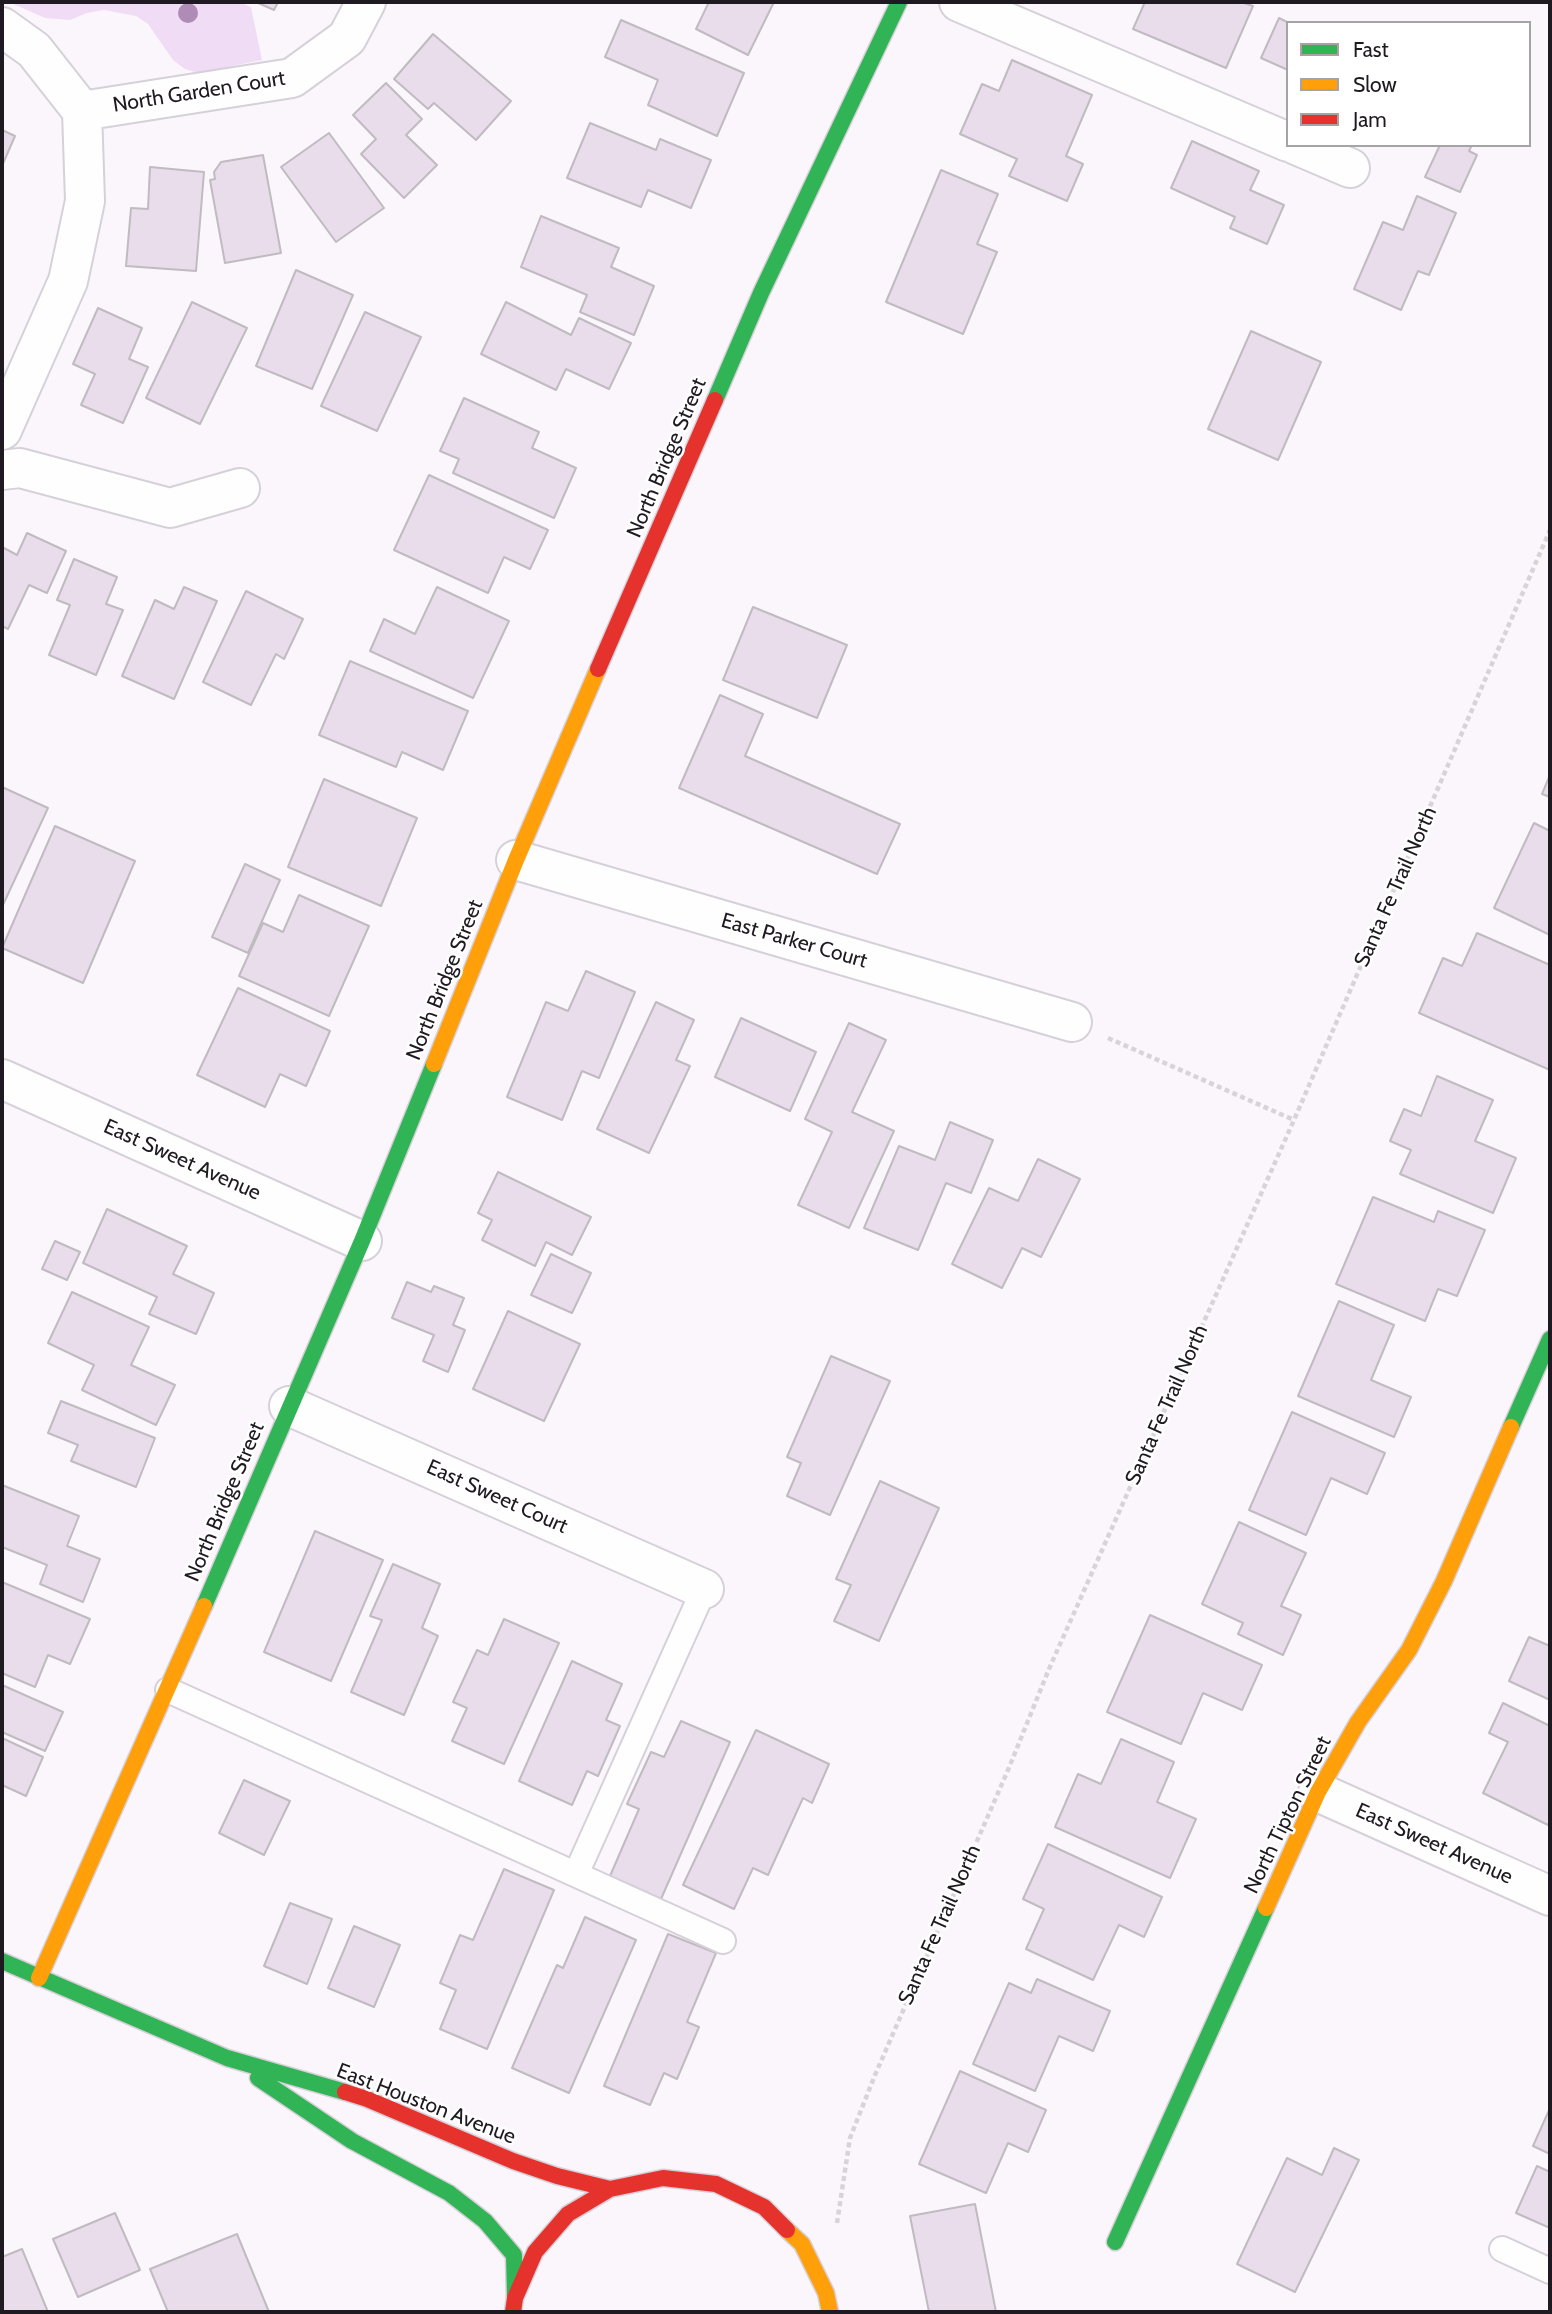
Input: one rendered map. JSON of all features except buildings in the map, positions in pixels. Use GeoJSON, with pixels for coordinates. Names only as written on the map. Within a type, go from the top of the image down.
{"type":"FeatureCollection","features":[{"type":"Feature","properties":{"kind":"street","name":"North Garden Court"},"geometry":{"type":"LineString","coordinates":[[82,111],[292,78],[347,38],[366,2]]}},
{"type":"Feature","properties":{"kind":"street","name":"North Bridge Street"},"geometry":{"type":"LineString","coordinates":[[39,1978],[168,1690],[362,1241],[516,860],[761,293],[899,2]]}},
{"type":"Feature","properties":{"kind":"street"},"geometry":{"type":"LineString","coordinates":[[960,2],[1286,141]]}},
{"type":"Feature","properties":{"kind":"street"},"geometry":{"type":"LineString","coordinates":[[2,27],[34,50],[82,111],[85,201],[68,281],[2,430]]}},
{"type":"Feature","properties":{"kind":"street"},"geometry":{"type":"LineString","coordinates":[[1301,147],[1350,168]]}},
{"type":"Feature","properties":{"kind":"street"},"geometry":{"type":"LineString","coordinates":[[2,470],[20,468],[170,508],[240,488]]}},
{"type":"Feature","properties":{"kind":"street","name":"East Parker Court"},"geometry":{"type":"LineString","coordinates":[[516,860],[1072,1022]]}},
{"type":"Feature","properties":{"kind":"street","name":"East Sweet Avenue"},"geometry":{"type":"LineString","coordinates":[[2,1079],[362,1241]]}},
{"type":"Feature","properties":{"kind":"street","name":"North Tipton Street"},"geometry":{"type":"LineString","coordinates":[[1115,2242],[1318,1792],[1358,1722],[1409,1650],[1444,1581],[1550,1339]]}},
{"type":"Feature","properties":{"kind":"street","name":"East Sweet Court"},"geometry":{"type":"LineString","coordinates":[[289,1406],[704,1589]]}},
{"type":"Feature","properties":{"kind":"street","name":"East Sweet Avenue"},"geometry":{"type":"LineString","coordinates":[[1318,1792],[1550,1896]]}},
{"type":"Feature","properties":{"kind":"street","name":"East Houston Avenue"},"geometry":{"type":"LineString","coordinates":[[2,1961],[227,2058],[367,2099],[513,2161],[557,2176],[610,2189]]}},
{"type":"Feature","properties":{"kind":"street","name":"East Houston Avenue"},"geometry":{"type":"LineString","coordinates":[[227,2058],[352,2141],[449,2193],[485,2221],[514,2255],[512,2307]]}},
{"type":"Feature","properties":{"kind":"street"},"geometry":{"type":"LineString","coordinates":[[512,2307],[535,2252],[568,2214],[610,2189],[663,2178],[716,2184],[764,2207],[802,2245],[826,2293],[830,2310]]}},
{"type":"Feature","properties":{"kind":"lane"},"geometry":{"type":"LineString","coordinates":[[576,1874],[704,1589]]}},
{"type":"Feature","properties":{"kind":"lane"},"geometry":{"type":"LineString","coordinates":[[168,1690],[723,1941]]}},
{"type":"Feature","properties":{"kind":"lane"},"geometry":{"type":"LineString","coordinates":[[1502,2249],[1550,2271]]}},
{"type":"Feature","properties":{"kind":"path","name":"Santa Fe Trail North"},"geometry":{"type":"LineString","coordinates":[[836,2228],[850,2138],[875,2075],[1054,1657],[1294,1120],[1550,530]]}},
{"type":"Feature","properties":{"kind":"path"},"geometry":{"type":"LineString","coordinates":[[1072,1022],[1294,1120]]}},
{"type":"Feature","properties":{"kind":"shaded area"},"geometry":{"type":"Polygon","coordinates":[[[9,2],[239,2],[251,7],[262,60],[198,73],[185,69],[173,60],[148,24],[136,16],[104,10],[70,20],[45,18],[9,2]]]}},
{"type":"Feature","properties":{"kind":"traffic: fast"},"geometry":{"type":"LineString","coordinates":[[715,400],[761,293],[899,2]]}},
{"type":"Feature","properties":{"kind":"traffic: fast"},"geometry":{"type":"LineString","coordinates":[[204,1606],[362,1241],[434,1064]]}},
{"type":"Feature","properties":{"kind":"traffic: fast"},"geometry":{"type":"LineString","coordinates":[[1511,1427],[1550,1339]]}},
{"type":"Feature","properties":{"kind":"traffic: fast"},"geometry":{"type":"LineString","coordinates":[[1115,2242],[1266,1908]]}},
{"type":"Feature","properties":{"kind":"traffic: fast"},"geometry":{"type":"LineString","coordinates":[[2,1961],[227,2058],[345,2092]]}},
{"type":"Feature","properties":{"kind":"traffic: fast"},"geometry":{"type":"LineString","coordinates":[[258,2078],[352,2141],[449,2193],[485,2221],[514,2255],[515,2297]]}},
{"type":"Feature","properties":{"kind":"traffic: slow"},"geometry":{"type":"LineString","coordinates":[[434,1064],[516,860],[598,669]]}},
{"type":"Feature","properties":{"kind":"traffic: slow"},"geometry":{"type":"LineString","coordinates":[[1266,1908],[1318,1792],[1358,1722],[1409,1650],[1444,1581],[1511,1427]]}},
{"type":"Feature","properties":{"kind":"traffic: slow"},"geometry":{"type":"LineString","coordinates":[[39,1978],[204,1606]]}},
{"type":"Feature","properties":{"kind":"traffic: slow"},"geometry":{"type":"LineString","coordinates":[[787,2230],[802,2244],[826,2293],[830,2312]]}},
{"type":"Feature","properties":{"kind":"traffic: jam"},"geometry":{"type":"LineString","coordinates":[[598,669],[715,400]]}},
{"type":"Feature","properties":{"kind":"traffic: jam"},"geometry":{"type":"LineString","coordinates":[[345,2092],[513,2161],[557,2176],[610,2189]]}},
{"type":"Feature","properties":{"kind":"traffic: jam"},"geometry":{"type":"LineString","coordinates":[[513,2312],[515,2298],[535,2252],[568,2214],[610,2189],[663,2178],[716,2184],[764,2207],[787,2230]]}}]}
